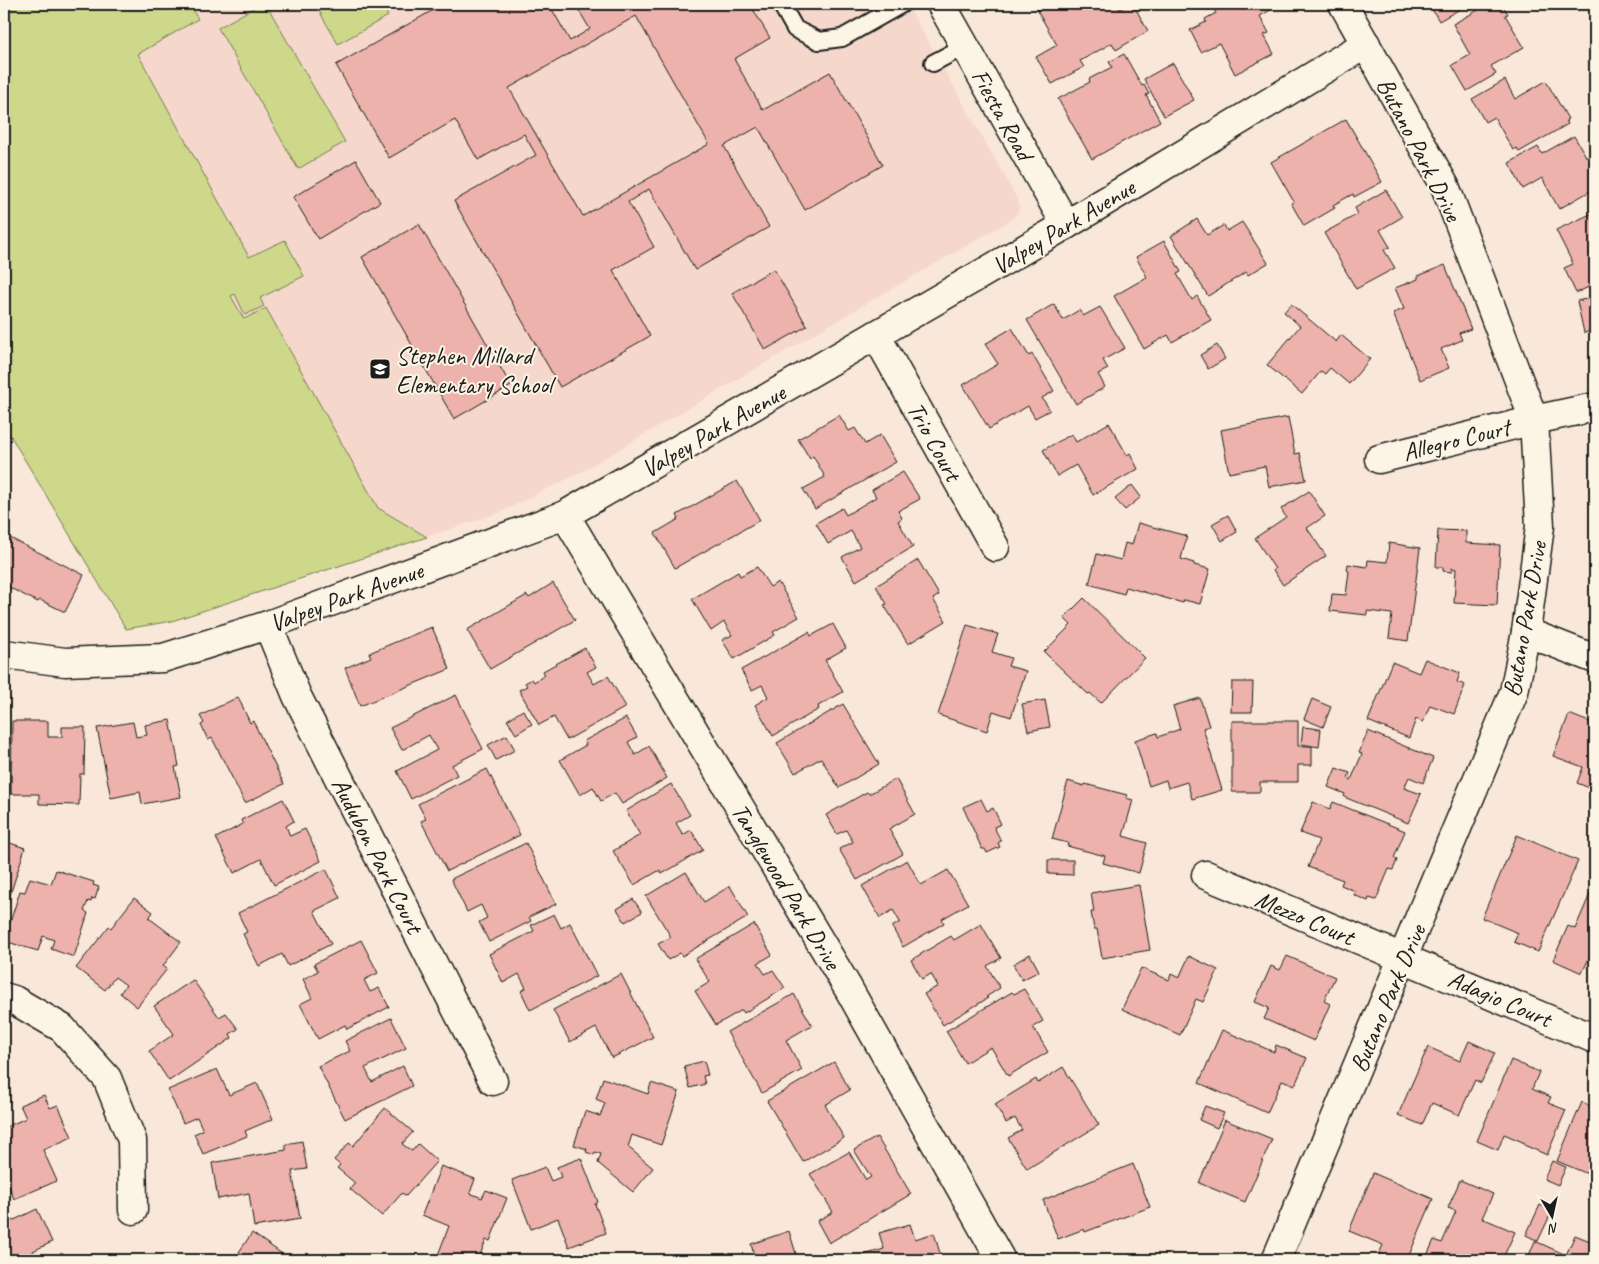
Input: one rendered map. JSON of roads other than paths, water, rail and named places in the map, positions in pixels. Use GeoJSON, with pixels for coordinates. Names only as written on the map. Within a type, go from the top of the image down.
{"type":"FeatureCollection","features":[{"type":"Feature","properties":{"kind":"street","name":"Fiesta Road"},"geometry":{"type":"LineString","coordinates":[[941,4],[1066,225]]}},
{"type":"Feature","properties":{"kind":"street","name":"Butano Park Drive"},"geometry":{"type":"LineString","coordinates":[[1276,1260],[1514,692],[1526,632],[1540,526],[1534,420],[1444,186],[1343,4]]}},
{"type":"Feature","properties":{"kind":"street","name":"Valpey Park Avenue"},"geometry":{"type":"LineString","coordinates":[[4,654],[65,662],[163,658],[268,625],[566,515],[1066,225],[1366,44]]}},
{"type":"Feature","properties":{"kind":"street","name":"Trio Court"},"geometry":{"type":"LineString","coordinates":[[876,335],[995,547]]}},
{"type":"Feature","properties":{"kind":"street","name":"Allegro Court"},"geometry":{"type":"LineString","coordinates":[[1379,458],[1595,407]]}},
{"type":"Feature","properties":{"kind":"street","name":"Tanglewood Park Drive"},"geometry":{"type":"LineString","coordinates":[[566,515],[848,988],[1001,1260]]}},
{"type":"Feature","properties":{"kind":"street","name":"Audubon Park Court"},"geometry":{"type":"LineString","coordinates":[[268,625],[297,696],[493,1081]]}},
{"type":"Feature","properties":{"kind":"street"},"geometry":{"type":"LineString","coordinates":[[1526,632],[1595,659]]}},
{"type":"Feature","properties":{"kind":"street","name":"Mezzo Court"},"geometry":{"type":"LineString","coordinates":[[1206,875],[1404,958]]}},
{"type":"Feature","properties":{"kind":"street","name":"Adagio Court"},"geometry":{"type":"LineString","coordinates":[[1404,958],[1595,1038]]}},
{"type":"Feature","properties":{"kind":"street"},"geometry":{"type":"LineString","coordinates":[[4,997],[14,1000],[62,1028],[107,1078],[132,1140],[133,1210]]}},
{"type":"Feature","properties":{"kind":"lane"},"geometry":{"type":"LineString","coordinates":[[781,4],[795,29],[819,41],[842,38],[902,4]]}},
{"type":"Feature","properties":{"kind":"lane"},"geometry":{"type":"LineString","coordinates":[[933,63],[964,46]]}},
{"type":"Feature","properties":{"kind":"place","name":"Stephen Millard Elementary School"},"geometry":{"type":"Point","coordinates":[380,369]}}]}
